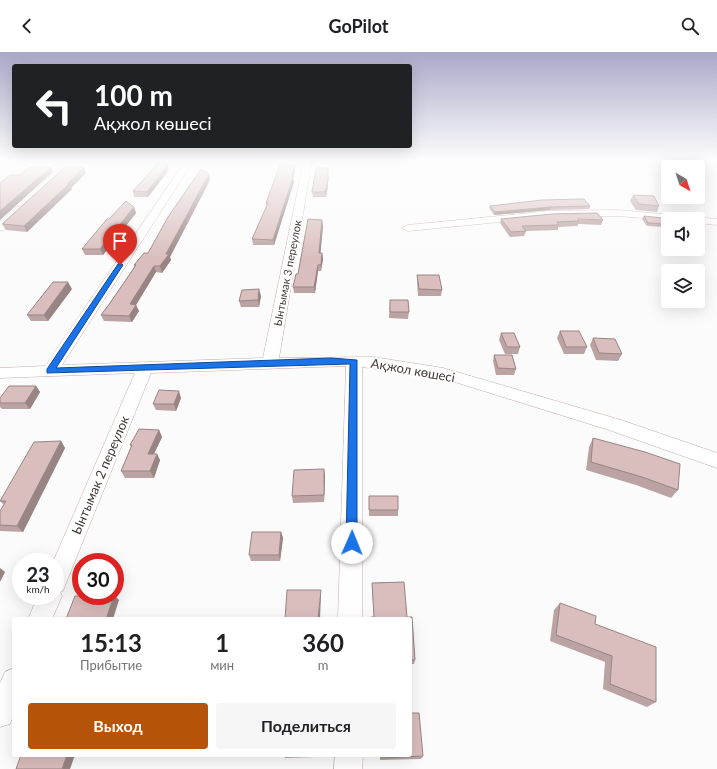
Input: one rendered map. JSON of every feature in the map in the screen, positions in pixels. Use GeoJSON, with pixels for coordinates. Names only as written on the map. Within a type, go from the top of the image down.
{"type":"FeatureCollection","features":[{"type":"Feature","properties":{"kind":"street"},"geometry":{"type":"LineString","coordinates":[[50,371],[168,193]]}},
{"type":"Feature","properties":{"kind":"street","name":"Ынтымак 3 переулок"},"geometry":{"type":"LineString","coordinates":[[270,363],[302,193]]}},
{"type":"Feature","properties":{"kind":"street"},"geometry":{"type":"LineString","coordinates":[[0,228],[28,202]]}},
{"type":"Feature","properties":{"kind":"street"},"geometry":{"type":"LineString","coordinates":[[408,228],[550,214],[618,213],[661,217]]}},
{"type":"Feature","properties":{"kind":"street"},"geometry":{"type":"LineString","coordinates":[[705,221],[717,222]]}},
{"type":"Feature","properties":{"kind":"street"},"geometry":{"type":"LineString","coordinates":[[350,617],[354,362]]}},
{"type":"Feature","properties":{"kind":"street","name":"Ақжол көшесі"},"geometry":{"type":"LineString","coordinates":[[0,373],[270,363],[373,362],[443,373],[615,425],[717,461]]}},
{"type":"Feature","properties":{"kind":"street","name":"Ынтымак 2 переулок"},"geometry":{"type":"LineString","coordinates":[[64,562],[146,368]]}},
{"type":"Feature","properties":{"kind":"street"},"geometry":{"type":"LineString","coordinates":[[41,617],[46,605]]}},
{"type":"Feature","properties":{"kind":"street"},"geometry":{"type":"LineString","coordinates":[[0,714],[12,686]]}},
{"type":"Feature","properties":{"kind":"street"},"geometry":{"type":"LineString","coordinates":[[348,769],[349,757]]}},
{"type":"Feature","properties":{"kind":"building"},"geometry":{"type":"Polygon","coordinates":[[[0,193],[20,193],[0,211],[0,193]]]}},
{"type":"Feature","properties":{"kind":"building"},"geometry":{"type":"Polygon","coordinates":[[[36,193],[59,193],[24,226],[2,224],[36,193]]]}},
{"type":"Feature","properties":{"kind":"building"},"geometry":{"type":"Polygon","coordinates":[[[184,193],[199,193],[166,254],[169,254],[160,266],[154,266],[130,304],[136,305],[129,316],[101,315],[136,265],[134,265],[144,253],[148,253],[168,217],[184,193]]]}},
{"type":"Feature","properties":{"kind":"building"},"geometry":{"type":"Polygon","coordinates":[[[270,193],[288,193],[273,240],[252,239],[268,203],[266,203],[270,193]]]}},
{"type":"Feature","properties":{"kind":"building"},"geometry":{"type":"Polygon","coordinates":[[[633,195],[654,196],[659,206],[639,204],[633,195]]]}},
{"type":"Feature","properties":{"kind":"building"},"geometry":{"type":"Polygon","coordinates":[[[584,199],[590,206],[551,207],[495,212],[490,206],[542,200],[584,199]]]}},
{"type":"Feature","properties":{"kind":"building"},"geometry":{"type":"Polygon","coordinates":[[[126,201],[134,207],[100,249],[82,249],[107,219],[109,219],[126,201]]]}},
{"type":"Feature","properties":{"kind":"building"},"geometry":{"type":"Polygon","coordinates":[[[597,213],[603,220],[578,219],[579,221],[557,222],[559,225],[522,226],[526,231],[511,232],[501,219],[552,214],[597,213]]]}},
{"type":"Feature","properties":{"kind":"building"},"geometry":{"type":"Polygon","coordinates":[[[644,216],[661,218],[661,224],[648,223],[644,216]]]}},
{"type":"Feature","properties":{"kind":"building"},"geometry":{"type":"Polygon","coordinates":[[[308,219],[322,220],[319,253],[322,253],[321,265],[318,265],[314,287],[293,287],[296,274],[298,274],[308,219]]]}},
{"type":"Feature","properties":{"kind":"building"},"geometry":{"type":"Polygon","coordinates":[[[417,275],[439,275],[442,290],[419,289],[417,275]]]}},
{"type":"Feature","properties":{"kind":"building"},"geometry":{"type":"Polygon","coordinates":[[[53,282],[68,282],[44,315],[27,315],[53,282]]]}},
{"type":"Feature","properties":{"kind":"building"},"geometry":{"type":"Polygon","coordinates":[[[259,289],[258,300],[239,301],[242,290],[259,289]]]}},
{"type":"Feature","properties":{"kind":"building"},"geometry":{"type":"Polygon","coordinates":[[[390,300],[408,300],[409,312],[390,312],[390,300]]]}},
{"type":"Feature","properties":{"kind":"building"},"geometry":{"type":"Polygon","coordinates":[[[560,331],[579,331],[587,347],[566,347],[560,331]]]}},
{"type":"Feature","properties":{"kind":"building"},"geometry":{"type":"Polygon","coordinates":[[[501,333],[514,333],[520,347],[507,347],[501,333]]]}},
{"type":"Feature","properties":{"kind":"building"},"geometry":{"type":"Polygon","coordinates":[[[593,338],[615,339],[622,354],[599,353],[593,338]]]}},
{"type":"Feature","properties":{"kind":"building"},"geometry":{"type":"Polygon","coordinates":[[[494,355],[512,355],[516,369],[498,368],[494,355]]]}},
{"type":"Feature","properties":{"kind":"building"},"geometry":{"type":"Polygon","coordinates":[[[9,386],[36,386],[25,403],[0,403],[0,398],[9,386]]]}},
{"type":"Feature","properties":{"kind":"building"},"geometry":{"type":"Polygon","coordinates":[[[159,390],[179,391],[174,404],[153,404],[159,390]]]}},
{"type":"Feature","properties":{"kind":"building"},"geometry":{"type":"Polygon","coordinates":[[[139,429],[159,430],[148,454],[157,454],[150,471],[121,471],[132,445],[130,445],[139,429]]]}},
{"type":"Feature","properties":{"kind":"building"},"geometry":{"type":"Polygon","coordinates":[[[593,438],[645,452],[680,464],[678,490],[642,477],[591,462],[593,438]]]}},
{"type":"Feature","properties":{"kind":"building"},"geometry":{"type":"Polygon","coordinates":[[[61,441],[17,526],[0,525],[0,511],[6,501],[0,501],[34,442],[61,441]]]}},
{"type":"Feature","properties":{"kind":"building"},"geometry":{"type":"Polygon","coordinates":[[[324,469],[324,495],[292,496],[294,470],[324,469]]]}},
{"type":"Feature","properties":{"kind":"building"},"geometry":{"type":"Polygon","coordinates":[[[369,496],[398,496],[398,510],[369,510],[369,496]]]}},
{"type":"Feature","properties":{"kind":"building"},"geometry":{"type":"Polygon","coordinates":[[[252,532],[281,532],[279,555],[249,555],[252,532]]]}},
{"type":"Feature","properties":{"kind":"building"},"geometry":{"type":"Polygon","coordinates":[[[404,582],[407,617],[374,617],[372,583],[404,582]]]}},
{"type":"Feature","properties":{"kind":"building"},"geometry":{"type":"Polygon","coordinates":[[[287,590],[321,590],[318,617],[285,617],[287,590]]]}},
{"type":"Feature","properties":{"kind":"building"},"geometry":{"type":"Polygon","coordinates":[[[560,603],[596,616],[595,624],[656,647],[656,702],[610,684],[612,656],[556,635],[560,603]]]}},
{"type":"Feature","properties":{"kind":"building"},"geometry":{"type":"Polygon","coordinates":[[[72,604],[72,605],[111,605],[107,617],[67,617],[72,604]]]}},
{"type":"Feature","properties":{"kind":"building"},"geometry":{"type":"Polygon","coordinates":[[[412,617],[415,660],[412,660],[412,617]]]}},
{"type":"Feature","properties":{"kind":"building"},"geometry":{"type":"Polygon","coordinates":[[[412,713],[419,713],[423,756],[412,757],[412,713]]]}},
{"type":"Feature","properties":{"kind":"building"},"geometry":{"type":"Polygon","coordinates":[[[20,757],[66,757],[62,769],[16,769],[20,757]]]}},
{"type":"Feature","properties":{"kind":"building"},"geometry":{"type":"Polygon","coordinates":[[[381,757],[402,757],[381,758],[381,757]]]}},
{"type":"Feature","properties":{"kind":"route"},"geometry":{"type":"LineString","coordinates":[[120,265],[50,371],[331,361],[354,362],[352,543]]}}]}
